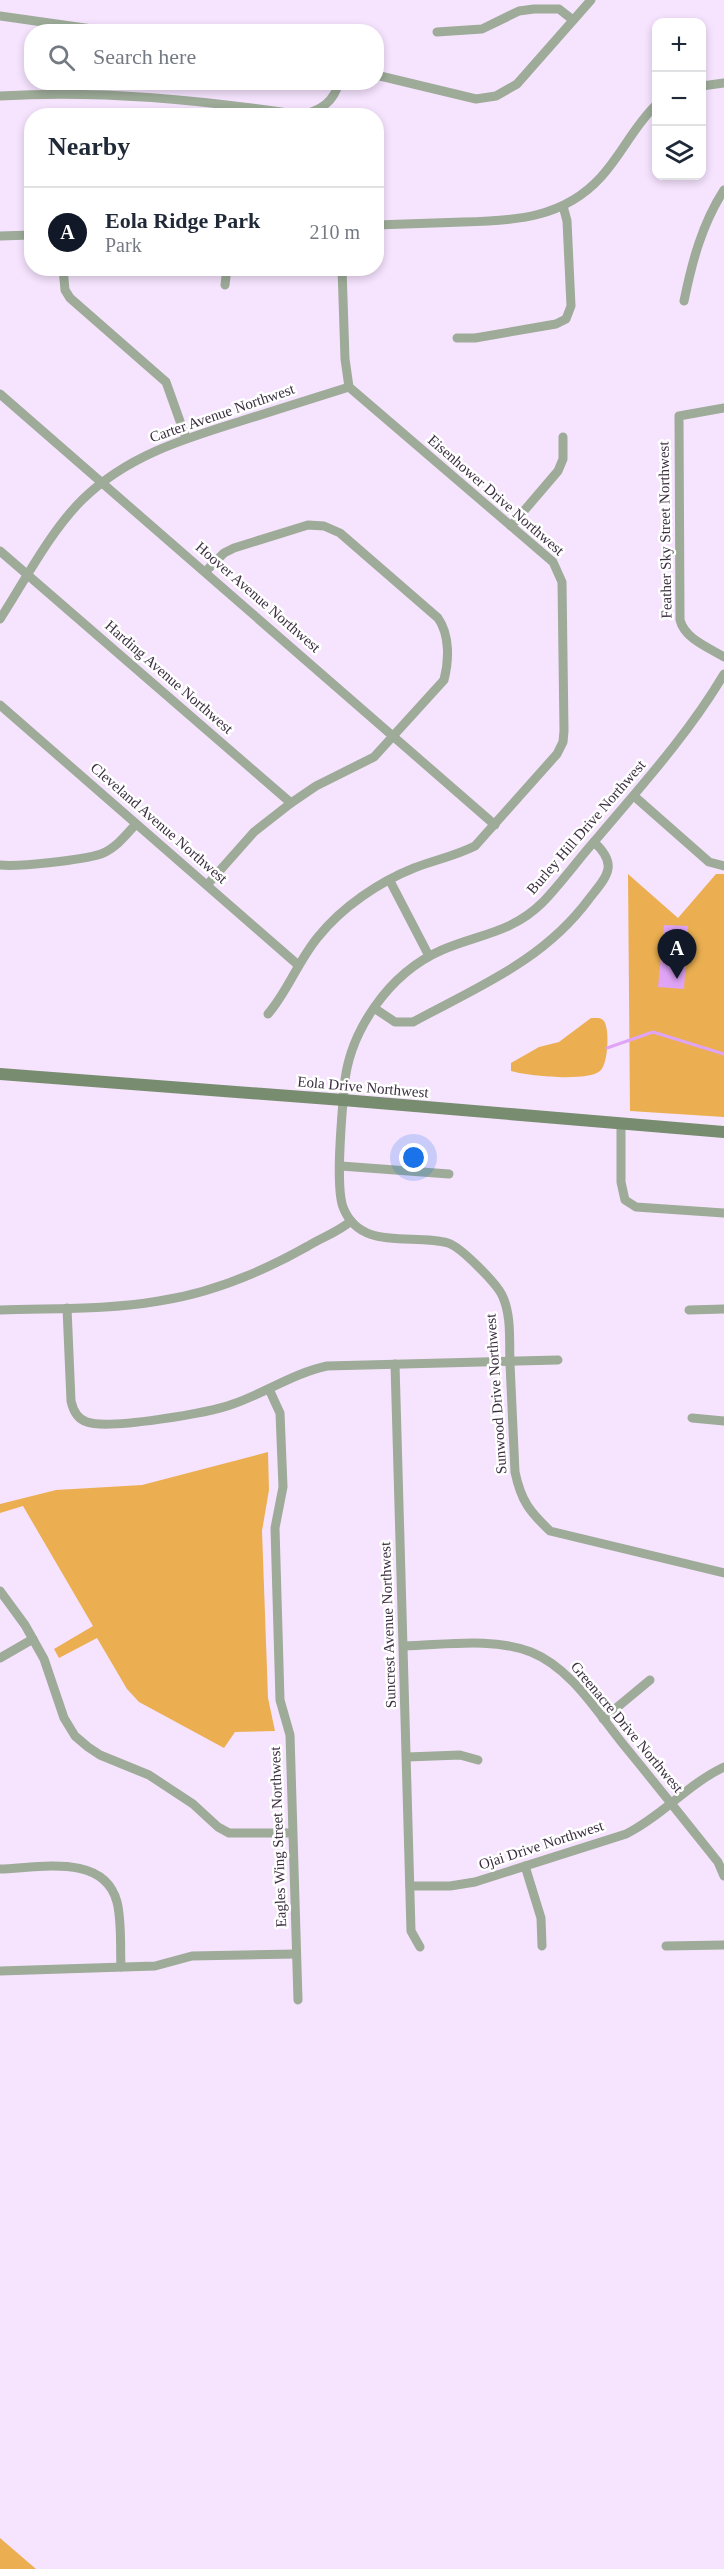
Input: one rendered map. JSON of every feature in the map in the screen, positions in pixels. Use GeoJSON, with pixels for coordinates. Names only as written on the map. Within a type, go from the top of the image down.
{"type":"FeatureCollection","features":[{"type":"Feature","properties":{"kind":"main road","name":"Eola Drive Northwest"},"geometry":{"type":"LineString","coordinates":[[0,1074],[724,1132]]}},
{"type":"Feature","properties":{"kind":"street"},"geometry":{"type":"LineString","coordinates":[[384,77],[476,99],[496,96],[517,84],[591,0]]}},
{"type":"Feature","properties":{"kind":"street"},"geometry":{"type":"LineString","coordinates":[[437,32],[482,29],[519,11],[534,9],[559,9],[573,20]]}},
{"type":"Feature","properties":{"kind":"street"},"geometry":{"type":"LineString","coordinates":[[0,16],[53,24]]}},
{"type":"Feature","properties":{"kind":"street"},"geometry":{"type":"LineString","coordinates":[[706,85],[724,82]]}},
{"type":"Feature","properties":{"kind":"street"},"geometry":{"type":"LineString","coordinates":[[92,90],[92,94]]}},
{"type":"Feature","properties":{"kind":"street"},"geometry":{"type":"LineString","coordinates":[[320,108],[329,102],[337,90]]}},
{"type":"Feature","properties":{"kind":"street"},"geometry":{"type":"LineString","coordinates":[[0,96],[92,94],[218,103],[253,108]]}},
{"type":"Feature","properties":{"kind":"street"},"geometry":{"type":"LineString","coordinates":[[384,225],[511,221],[539,216],[563,207],[602,177],[641,120],[652,110]]}},
{"type":"Feature","properties":{"kind":"street"},"geometry":{"type":"LineString","coordinates":[[684,301],[696,250],[706,223],[724,190]]}},
{"type":"Feature","properties":{"kind":"street"},"geometry":{"type":"LineString","coordinates":[[457,338],[556,324],[566,319],[571,306],[567,221],[563,207]]}},
{"type":"Feature","properties":{"kind":"street"},"geometry":{"type":"LineString","coordinates":[[0,236],[24,235]]}},
{"type":"Feature","properties":{"kind":"street"},"geometry":{"type":"LineString","coordinates":[[64,276],[65,290],[70,298],[166,382],[186,438]]}},
{"type":"Feature","properties":{"kind":"street"},"geometry":{"type":"LineString","coordinates":[[225,285],[226,276]]}},
{"type":"Feature","properties":{"kind":"street"},"geometry":{"type":"LineString","coordinates":[[342,276],[345,359],[349,387]]}},
{"type":"Feature","properties":{"kind":"street","name":"Carter Avenue Northwest"},"geometry":{"type":"LineString","coordinates":[[0,619],[63,523],[81,501],[102,482],[131,462],[186,438],[349,387]]}},
{"type":"Feature","properties":{"kind":"street","name":"Eisenhower Drive Northwest"},"geometry":{"type":"LineString","coordinates":[[268,1014],[280,1000],[297,964],[319,935],[341,913],[366,894],[412,869],[475,846],[557,754],[563,742],[562,582],[553,562],[349,387]]}},
{"type":"Feature","properties":{"kind":"street","name":"Hoover Avenue Northwest"},"geometry":{"type":"LineString","coordinates":[[0,394],[495,825]]}},
{"type":"Feature","properties":{"kind":"street","name":"Feather Sky Street Northwest"},"geometry":{"type":"LineString","coordinates":[[724,408],[679,416],[680,620],[682,630],[724,657]]}},
{"type":"Feature","properties":{"kind":"street"},"geometry":{"type":"LineString","coordinates":[[512,526],[558,471],[562,459],[563,437]]}},
{"type":"Feature","properties":{"kind":"street"},"geometry":{"type":"LineString","coordinates":[[206,571],[224,553],[234,548],[308,525],[324,526],[340,533],[438,618],[446,634],[447,668],[444,680],[374,757],[316,786],[291,803],[254,832],[207,885]]}},
{"type":"Feature","properties":{"kind":"street","name":"Harding Avenue Northwest"},"geometry":{"type":"LineString","coordinates":[[0,551],[291,803]]}},
{"type":"Feature","properties":{"kind":"street","name":"Burley Hill Drive Northwest"},"geometry":{"type":"LineString","coordinates":[[343,1100],[344,1083],[355,1042],[374,1008],[399,980],[429,956],[443,949],[498,932],[542,903],[684,735],[724,674]]}},
{"type":"Feature","properties":{"kind":"street","name":"Cleveland Avenue Northwest"},"geometry":{"type":"LineString","coordinates":[[0,705],[297,964]]}},
{"type":"Feature","properties":{"kind":"street"},"geometry":{"type":"LineString","coordinates":[[634,795],[709,862],[724,866]]}},
{"type":"Feature","properties":{"kind":"street"},"geometry":{"type":"LineString","coordinates":[[0,865],[16,867],[101,854],[115,846],[136,824]]}},
{"type":"Feature","properties":{"kind":"street"},"geometry":{"type":"LineString","coordinates":[[374,1008],[395,1023],[412,1022],[519,964],[546,946],[570,924],[607,875],[609,862],[594,842]]}},
{"type":"Feature","properties":{"kind":"street"},"geometry":{"type":"LineString","coordinates":[[390,881],[429,956]]}},
{"type":"Feature","properties":{"kind":"street"},"geometry":{"type":"LineString","coordinates":[[0,1310],[160,1301],[224,1285],[279,1262],[339,1231],[351,1221],[341,1198],[343,1100]]}},
{"type":"Feature","properties":{"kind":"street"},"geometry":{"type":"LineString","coordinates":[[621,1124],[621,1182],[625,1200],[636,1207],[724,1213]]}},
{"type":"Feature","properties":{"kind":"street"},"geometry":{"type":"LineString","coordinates":[[340,1166],[449,1174]]}},
{"type":"Feature","properties":{"kind":"street","name":"Sunwood Drive Northwest"},"geometry":{"type":"LineString","coordinates":[[351,1221],[366,1233],[383,1238],[446,1243],[462,1252],[502,1296],[508,1315],[515,1472],[519,1492],[530,1512],[550,1531],[724,1573]]}},
{"type":"Feature","properties":{"kind":"street"},"geometry":{"type":"LineString","coordinates":[[67,1308],[71,1401],[78,1417],[92,1424],[168,1418],[231,1405],[312,1369],[327,1366],[558,1360]]}},
{"type":"Feature","properties":{"kind":"street"},"geometry":{"type":"LineString","coordinates":[[689,1310],[724,1309]]}},
{"type":"Feature","properties":{"kind":"street","name":"Suncrest Avenue Northwest"},"geometry":{"type":"LineString","coordinates":[[395,1364],[411,1931],[420,1947]]}},
{"type":"Feature","properties":{"kind":"street","name":"Eagles Wing Street Northwest"},"geometry":{"type":"LineString","coordinates":[[269,1389],[280,1413],[283,1487],[275,1528],[277,1609],[280,1700],[290,1735],[298,2000]]}},
{"type":"Feature","properties":{"kind":"street"},"geometry":{"type":"LineString","coordinates":[[692,1418],[724,1421]]}},
{"type":"Feature","properties":{"kind":"street"},"geometry":{"type":"LineString","coordinates":[[0,1591],[44,1659],[64,1718],[75,1736],[88,1747],[100,1755],[149,1775],[193,1804],[218,1827],[229,1833],[292,1833]]}},
{"type":"Feature","properties":{"kind":"street"},"geometry":{"type":"LineString","coordinates":[[0,1658],[33,1639]]}},
{"type":"Feature","properties":{"kind":"street","name":"Greenacre Drive Northwest"},"geometry":{"type":"LineString","coordinates":[[404,1646],[492,1644],[510,1646],[548,1660],[564,1673],[603,1719],[718,1862],[724,1876]]}},
{"type":"Feature","properties":{"kind":"street"},"geometry":{"type":"LineString","coordinates":[[603,1719],[650,1680]]}},
{"type":"Feature","properties":{"kind":"street"},"geometry":{"type":"LineString","coordinates":[[407,1756],[460,1755],[478,1760]]}},
{"type":"Feature","properties":{"kind":"street","name":"Ojai Drive Northwest"},"geometry":{"type":"LineString","coordinates":[[410,1886],[450,1886],[475,1882],[626,1834],[648,1823],[709,1774],[724,1767]]}},
{"type":"Feature","properties":{"kind":"street"},"geometry":{"type":"LineString","coordinates":[[525,1866],[541,1917],[542,1946]]}},
{"type":"Feature","properties":{"kind":"street"},"geometry":{"type":"LineString","coordinates":[[0,1869],[76,1867],[90,1869],[100,1876],[113,1890],[118,1904],[121,1967]]}},
{"type":"Feature","properties":{"kind":"street"},"geometry":{"type":"LineString","coordinates":[[666,1946],[724,1945]]}},
{"type":"Feature","properties":{"kind":"street"},"geometry":{"type":"LineString","coordinates":[[0,1971],[155,1966],[192,1956],[296,1954]]}},
{"type":"Feature","properties":{"kind":"shaded area"},"geometry":{"type":"Polygon","coordinates":[[[628,874],[678,918],[716,874],[724,874],[724,1117],[630,1111],[628,874]]]}},
{"type":"Feature","properties":{"kind":"shaded area"},"geometry":{"type":"Polygon","coordinates":[[[664,925],[688,926],[684,989],[658,987],[664,925]]]}},
{"type":"Feature","properties":{"kind":"shaded area"},"geometry":{"type":"Polygon","coordinates":[[[591,1018],[603,1020],[606,1025],[606,1055],[600,1071],[571,1077],[530,1075],[511,1071],[511,1063],[539,1047],[559,1042],[591,1018]]]}},
{"type":"Feature","properties":{"kind":"shaded area"},"geometry":{"type":"Polygon","coordinates":[[[268,1452],[269,1490],[262,1531],[268,1698],[275,1731],[235,1732],[224,1748],[139,1702],[127,1689],[97,1638],[59,1658],[54,1649],[93,1626],[23,1506],[0,1513],[0,1504],[56,1490],[142,1485],[268,1452]]]}},
{"type":"Feature","properties":{"kind":"shaded area"},"geometry":{"type":"Polygon","coordinates":[[[0,2538],[36,2569],[0,2569],[0,2538]]]}},
{"type":"Feature","properties":{"kind":"waterway"},"geometry":{"type":"LineString","coordinates":[[607,1048],[653,1032],[724,1054]]}},
{"type":"Feature","properties":{"kind":"place","name":"Eola Ridge Park"},"geometry":{"type":"Point","coordinates":[677,979]}}]}
